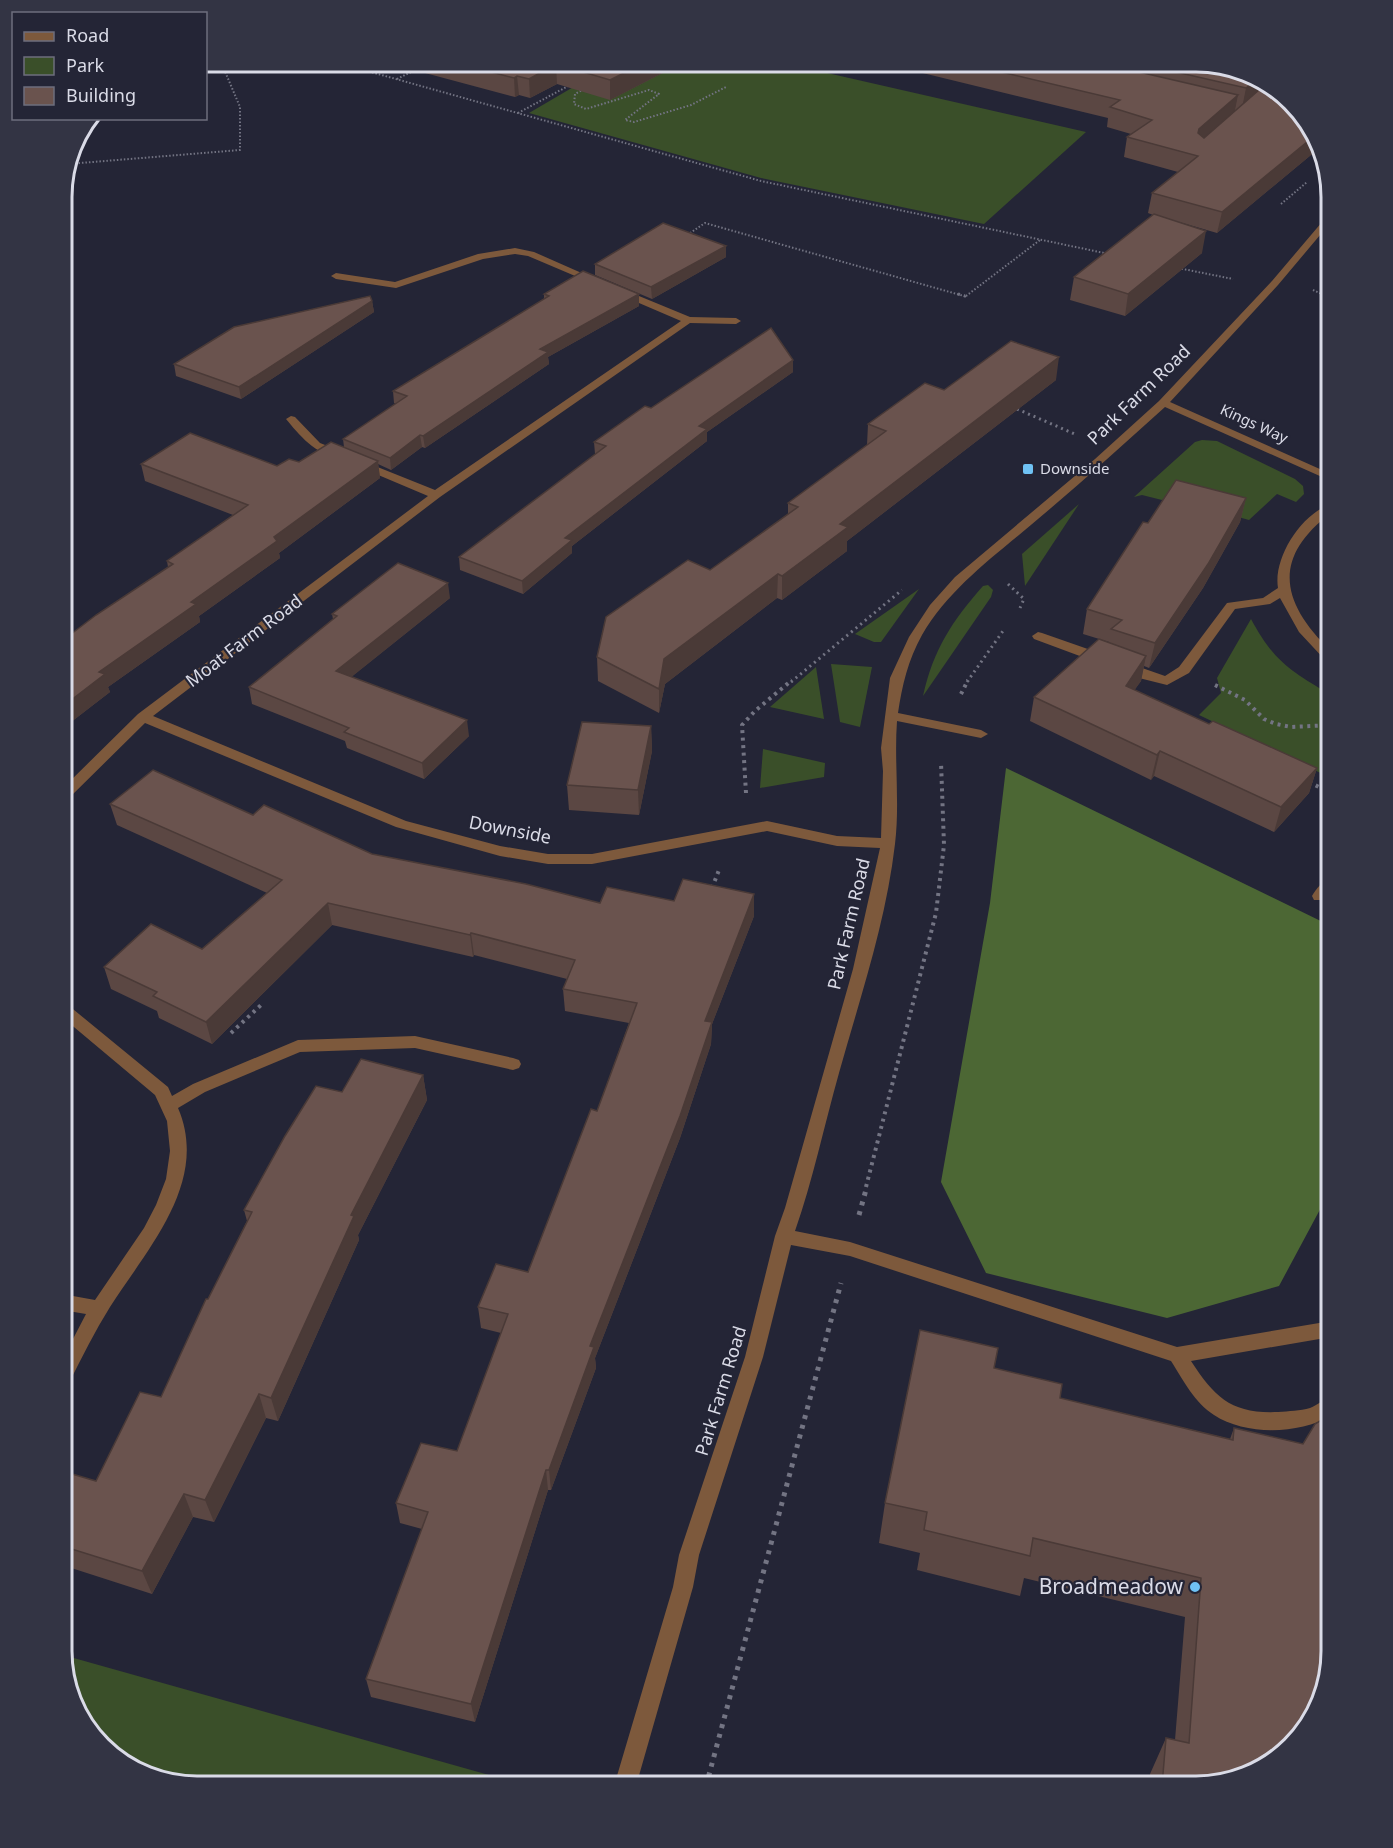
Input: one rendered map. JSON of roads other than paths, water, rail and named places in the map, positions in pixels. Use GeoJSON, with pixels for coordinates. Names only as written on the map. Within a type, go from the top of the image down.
{"type":"FeatureCollection","features":[{"type":"Feature","properties":{"kind":"street","name":"Park Farm Road"},"geometry":{"type":"LineString","coordinates":[[628,1776],[683,1587],[689,1555],[754,1357],[784,1236],[794,1209],[799,1184],[861,969],[888,843],[890,771],[888,748],[897,678],[915,637],[940,601],[982,558],[1099,461],[1162,403],[1275,283],[1321,230]]}},
{"type":"Feature","properties":{"kind":"street"},"geometry":{"type":"LineString","coordinates":[[336,276],[396,285],[481,256],[515,251],[531,254],[688,320],[736,321]]}},
{"type":"Feature","properties":{"kind":"street","name":"Moat Farm Road"},"geometry":{"type":"LineString","coordinates":[[72,786],[143,717],[436,495],[688,320]]}},
{"type":"Feature","properties":{"kind":"street","name":"Kings Way"},"geometry":{"type":"LineString","coordinates":[[1162,403],[1192,414],[1321,473]]}},
{"type":"Feature","properties":{"kind":"street"},"geometry":{"type":"LineString","coordinates":[[291,419],[316,445],[436,495]]}},
{"type":"Feature","properties":{"kind":"street"},"geometry":{"type":"LineString","coordinates":[[1321,516],[1306,528],[1290,548],[1283,572],[1283,591],[1305,631],[1321,647]]}},
{"type":"Feature","properties":{"kind":"street"},"geometry":{"type":"LineString","coordinates":[[1038,636],[1144,675],[1167,681],[1184,670],[1231,606],[1266,601],[1283,591]]}},
{"type":"Feature","properties":{"kind":"street"},"geometry":{"type":"LineString","coordinates":[[891,716],[981,734]]}},
{"type":"Feature","properties":{"kind":"street","name":"Downside"},"geometry":{"type":"LineString","coordinates":[[143,717],[401,824],[500,851],[529,856],[548,859],[592,859],[766,826],[837,841],[888,843]]}},
{"type":"Feature","properties":{"kind":"street"},"geometry":{"type":"LineString","coordinates":[[72,1017],[162,1091],[170,1105],[177,1133],[176,1180],[154,1229],[100,1308],[72,1359]]}},
{"type":"Feature","properties":{"kind":"street"},"geometry":{"type":"LineString","coordinates":[[170,1105],[210,1083],[298,1046],[415,1042],[513,1064]]}},
{"type":"Feature","properties":{"kind":"street"},"geometry":{"type":"LineString","coordinates":[[784,1236],[850,1249],[1177,1355],[1321,1331]]}},
{"type":"Feature","properties":{"kind":"street"},"geometry":{"type":"LineString","coordinates":[[72,1304],[100,1308]]}},
{"type":"Feature","properties":{"kind":"street"},"geometry":{"type":"LineString","coordinates":[[1177,1355],[1199,1390],[1218,1409],[1234,1417],[1258,1423],[1305,1419],[1321,1411]]}},
{"type":"Feature","properties":{"kind":"place","name":"Downside"},"geometry":{"type":"Point","coordinates":[1028,469]}},
{"type":"Feature","properties":{"kind":"place","name":"Broadmeadow"},"geometry":{"type":"Point","coordinates":[1195,1587]}}]}
